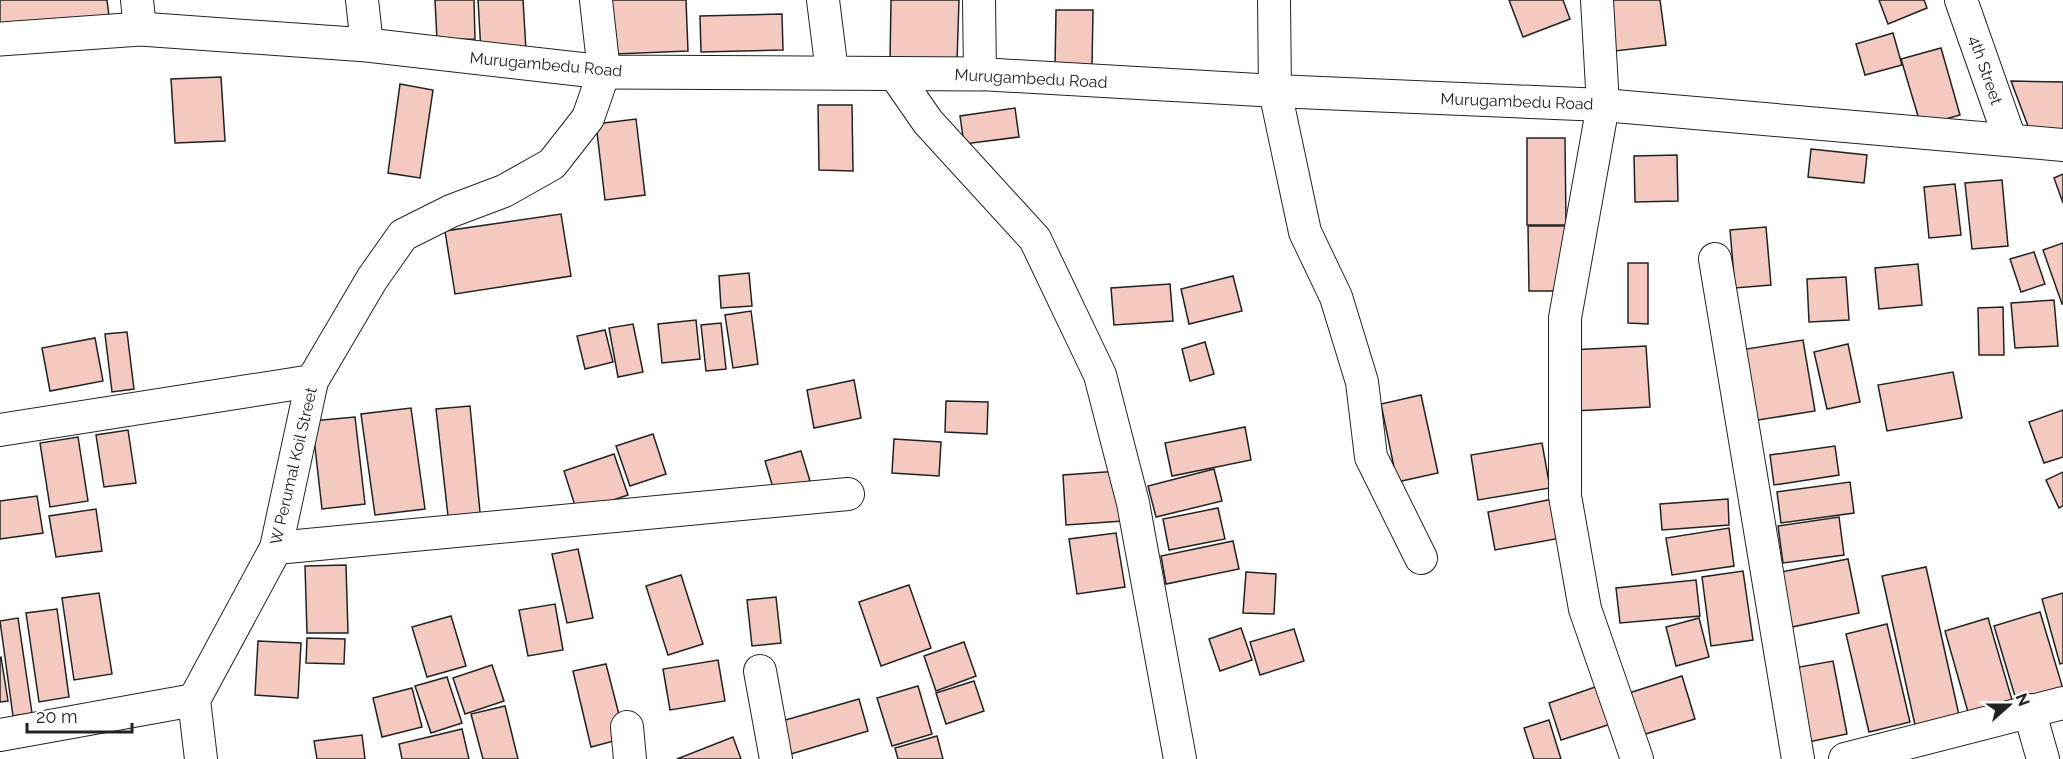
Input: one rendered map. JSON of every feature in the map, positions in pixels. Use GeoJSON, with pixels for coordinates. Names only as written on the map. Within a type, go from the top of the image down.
{"type":"FeatureCollection","features":[{"type":"Feature","properties":{"kind":"street"},"geometry":{"type":"LineString","coordinates":[[362,0],[367,45]]}},
{"type":"Feature","properties":{"kind":"street"},"geometry":{"type":"LineString","coordinates":[[596,0],[604,72]]}},
{"type":"Feature","properties":{"kind":"street"},"geometry":{"type":"LineString","coordinates":[[823,0],[832,72]]}},
{"type":"Feature","properties":{"kind":"street"},"geometry":{"type":"LineString","coordinates":[[979,0],[980,74]]}},
{"type":"Feature","properties":{"kind":"street"},"geometry":{"type":"LineString","coordinates":[[1274,0],[1275,91],[1305,232],[1336,297],[1362,382],[1371,457],[1421,558]]}},
{"type":"Feature","properties":{"kind":"street"},"geometry":{"type":"LineString","coordinates":[[1597,0],[1603,105],[1565,318],[1565,496],[1586,609],[1637,759]]}},
{"type":"Feature","properties":{"kind":"street","name":"4th Street"},"geometry":{"type":"LineString","coordinates":[[1961,0],[2010,139]]}},
{"type":"Feature","properties":{"kind":"street","name":"Murugambedu Road"},"geometry":{"type":"LineString","coordinates":[[0,39],[139,14],[367,45],[604,72],[980,74],[1275,91],[1603,105],[2063,145]]}},
{"type":"Feature","properties":{"kind":"street","name":"W Perumal Koil Street"},"geometry":{"type":"LineString","coordinates":[[194,700],[276,548],[312,381],[372,279],[403,235],[451,211],[504,191],[552,164],[588,118],[604,72]]}},
{"type":"Feature","properties":{"kind":"street"},"geometry":{"type":"LineString","coordinates":[[894,73],[928,122],[1035,239],[1100,375],[1133,503],[1180,759]]}},
{"type":"Feature","properties":{"kind":"street"},"geometry":{"type":"LineString","coordinates":[[1715,259],[1798,759]]}},
{"type":"Feature","properties":{"kind":"street"},"geometry":{"type":"LineString","coordinates":[[0,430],[312,381]]}},
{"type":"Feature","properties":{"kind":"street"},"geometry":{"type":"LineString","coordinates":[[276,548],[848,494]]}},
{"type":"Feature","properties":{"kind":"street"},"geometry":{"type":"LineString","coordinates":[[760,671],[776,759]]}},
{"type":"Feature","properties":{"kind":"street"},"geometry":{"type":"LineString","coordinates":[[0,735],[194,700],[201,759]]}},
{"type":"Feature","properties":{"kind":"street"},"geometry":{"type":"LineString","coordinates":[[1845,759],[2063,703]]}},
{"type":"Feature","properties":{"kind":"street"},"geometry":{"type":"LineString","coordinates":[[2029,710],[2043,759]]}},
{"type":"Feature","properties":{"kind":"street"},"geometry":{"type":"LineString","coordinates":[[627,727],[630,759]]}},
{"type":"Feature","properties":{"kind":"building"},"geometry":{"type":"Polygon","coordinates":[[[0,0],[107,0],[109,16],[0,26],[0,0]]]}},
{"type":"Feature","properties":{"kind":"building"},"geometry":{"type":"Polygon","coordinates":[[[435,0],[474,0],[475,39],[437,40],[435,0]]]}},
{"type":"Feature","properties":{"kind":"building"},"geometry":{"type":"Polygon","coordinates":[[[478,0],[523,0],[526,50],[481,52],[478,0]]]}},
{"type":"Feature","properties":{"kind":"building"},"geometry":{"type":"Polygon","coordinates":[[[612,0],[686,0],[688,51],[615,54],[612,0]]]}},
{"type":"Feature","properties":{"kind":"building"},"geometry":{"type":"Polygon","coordinates":[[[891,0],[959,0],[957,62],[890,60],[891,0]]]}},
{"type":"Feature","properties":{"kind":"building"},"geometry":{"type":"Polygon","coordinates":[[[1509,0],[1563,0],[1570,19],[1523,37],[1509,0]]]}},
{"type":"Feature","properties":{"kind":"building"},"geometry":{"type":"Polygon","coordinates":[[[1609,0],[1660,0],[1666,45],[1615,51],[1609,0]]]}},
{"type":"Feature","properties":{"kind":"building"},"geometry":{"type":"Polygon","coordinates":[[[1879,0],[1924,0],[1927,8],[1888,24],[1879,0]]]}},
{"type":"Feature","properties":{"kind":"building"},"geometry":{"type":"Polygon","coordinates":[[[1056,10],[1093,10],[1092,67],[1055,67],[1056,10]]]}},
{"type":"Feature","properties":{"kind":"building"},"geometry":{"type":"Polygon","coordinates":[[[782,14],[783,50],[701,52],[700,16],[782,14]]]}},
{"type":"Feature","properties":{"kind":"building"},"geometry":{"type":"Polygon","coordinates":[[[1893,33],[1902,65],[1865,75],[1856,44],[1893,33]]]}},
{"type":"Feature","properties":{"kind":"building"},"geometry":{"type":"Polygon","coordinates":[[[1941,48],[1960,115],[1921,126],[1901,59],[1941,48]]]}},
{"type":"Feature","properties":{"kind":"building"},"geometry":{"type":"Polygon","coordinates":[[[221,77],[225,141],[175,143],[171,79],[221,77]]]}},
{"type":"Feature","properties":{"kind":"building"},"geometry":{"type":"Polygon","coordinates":[[[2011,81],[2063,82],[2063,134],[2031,134],[2011,81]]]}},
{"type":"Feature","properties":{"kind":"building"},"geometry":{"type":"Polygon","coordinates":[[[400,84],[433,90],[420,178],[388,173],[400,84]]]}},
{"type":"Feature","properties":{"kind":"building"},"geometry":{"type":"Polygon","coordinates":[[[818,105],[852,105],[853,171],[819,170],[818,105]]]}},
{"type":"Feature","properties":{"kind":"building"},"geometry":{"type":"Polygon","coordinates":[[[1015,108],[1019,137],[964,144],[960,116],[1015,108]]]}},
{"type":"Feature","properties":{"kind":"building"},"geometry":{"type":"Polygon","coordinates":[[[636,119],[645,195],[605,200],[596,124],[636,119]]]}},
{"type":"Feature","properties":{"kind":"building"},"geometry":{"type":"Polygon","coordinates":[[[1527,138],[1565,138],[1566,225],[1527,225],[1527,138]]]}},
{"type":"Feature","properties":{"kind":"building"},"geometry":{"type":"Polygon","coordinates":[[[1811,149],[1867,155],[1864,183],[1808,177],[1811,149]]]}},
{"type":"Feature","properties":{"kind":"building"},"geometry":{"type":"Polygon","coordinates":[[[1677,155],[1678,201],[1635,202],[1634,156],[1677,155]]]}},
{"type":"Feature","properties":{"kind":"building"},"geometry":{"type":"Polygon","coordinates":[[[2063,174],[2063,203],[2054,178],[2063,174]]]}},
{"type":"Feature","properties":{"kind":"building"},"geometry":{"type":"Polygon","coordinates":[[[2002,180],[2008,246],[1972,249],[1965,183],[2002,180]]]}},
{"type":"Feature","properties":{"kind":"building"},"geometry":{"type":"Polygon","coordinates":[[[1955,184],[1961,235],[1929,238],[1924,187],[1955,184]]]}},
{"type":"Feature","properties":{"kind":"building"},"geometry":{"type":"Polygon","coordinates":[[[561,214],[571,276],[455,294],[445,231],[561,214]]]}},
{"type":"Feature","properties":{"kind":"building"},"geometry":{"type":"Polygon","coordinates":[[[1528,226],[1565,226],[1566,291],[1529,291],[1528,226]]]}},
{"type":"Feature","properties":{"kind":"building"},"geometry":{"type":"Polygon","coordinates":[[[1766,227],[1771,285],[1735,288],[1730,230],[1766,227]]]}},
{"type":"Feature","properties":{"kind":"building"},"geometry":{"type":"Polygon","coordinates":[[[2063,243],[2063,304],[2062,304],[2043,250],[2063,243]]]}},
{"type":"Feature","properties":{"kind":"building"},"geometry":{"type":"Polygon","coordinates":[[[2034,252],[2045,284],[2021,292],[2010,259],[2034,252]]]}},
{"type":"Feature","properties":{"kind":"building"},"geometry":{"type":"Polygon","coordinates":[[[1628,263],[1648,263],[1648,324],[1628,323],[1628,263]]]}},
{"type":"Feature","properties":{"kind":"building"},"geometry":{"type":"Polygon","coordinates":[[[1918,264],[1922,305],[1879,309],[1875,268],[1918,264]]]}},
{"type":"Feature","properties":{"kind":"building"},"geometry":{"type":"Polygon","coordinates":[[[749,273],[752,306],[721,308],[719,276],[749,273]]]}},
{"type":"Feature","properties":{"kind":"building"},"geometry":{"type":"Polygon","coordinates":[[[1233,276],[1242,311],[1189,324],[1181,289],[1233,276]]]}},
{"type":"Feature","properties":{"kind":"building"},"geometry":{"type":"Polygon","coordinates":[[[1846,277],[1849,320],[1809,322],[1807,279],[1846,277]]]}},
{"type":"Feature","properties":{"kind":"building"},"geometry":{"type":"Polygon","coordinates":[[[1170,284],[1173,321],[1114,325],[1111,288],[1170,284]]]}},
{"type":"Feature","properties":{"kind":"building"},"geometry":{"type":"Polygon","coordinates":[[[2054,300],[2058,346],[2015,348],[2011,303],[2054,300]]]}},
{"type":"Feature","properties":{"kind":"building"},"geometry":{"type":"Polygon","coordinates":[[[2003,307],[2004,355],[1979,355],[1978,308],[2003,307]]]}},
{"type":"Feature","properties":{"kind":"building"},"geometry":{"type":"Polygon","coordinates":[[[751,311],[758,364],[733,368],[725,315],[751,311]]]}},
{"type":"Feature","properties":{"kind":"building"},"geometry":{"type":"Polygon","coordinates":[[[696,320],[700,359],[662,363],[658,324],[696,320]]]}},
{"type":"Feature","properties":{"kind":"building"},"geometry":{"type":"Polygon","coordinates":[[[721,323],[726,369],[706,371],[701,325],[721,323]]]}},
{"type":"Feature","properties":{"kind":"building"},"geometry":{"type":"Polygon","coordinates":[[[633,324],[643,372],[618,377],[609,328],[633,324]]]}},
{"type":"Feature","properties":{"kind":"building"},"geometry":{"type":"Polygon","coordinates":[[[605,330],[613,362],[585,369],[577,336],[605,330]]]}},
{"type":"Feature","properties":{"kind":"building"},"geometry":{"type":"Polygon","coordinates":[[[127,332],[134,389],[112,392],[105,334],[127,332]]]}},
{"type":"Feature","properties":{"kind":"building"},"geometry":{"type":"Polygon","coordinates":[[[95,338],[103,381],[50,391],[42,348],[95,338]]]}},
{"type":"Feature","properties":{"kind":"building"},"geometry":{"type":"Polygon","coordinates":[[[1803,340],[1815,411],[1752,421],[1740,350],[1803,340]]]}},
{"type":"Feature","properties":{"kind":"building"},"geometry":{"type":"Polygon","coordinates":[[[1205,342],[1214,374],[1190,381],[1182,349],[1205,342]]]}},
{"type":"Feature","properties":{"kind":"building"},"geometry":{"type":"Polygon","coordinates":[[[1848,344],[1860,402],[1827,409],[1814,352],[1848,344]]]}},
{"type":"Feature","properties":{"kind":"building"},"geometry":{"type":"Polygon","coordinates":[[[1646,346],[1650,407],[1574,411],[1570,350],[1646,346]]]}},
{"type":"Feature","properties":{"kind":"building"},"geometry":{"type":"Polygon","coordinates":[[[1953,372],[1962,418],[1887,431],[1878,385],[1953,372]]]}},
{"type":"Feature","properties":{"kind":"building"},"geometry":{"type":"Polygon","coordinates":[[[854,380],[861,418],[814,428],[807,390],[854,380]]]}},
{"type":"Feature","properties":{"kind":"building"},"geometry":{"type":"Polygon","coordinates":[[[1421,395],[1438,473],[1397,482],[1381,404],[1421,395]]]}},
{"type":"Feature","properties":{"kind":"building"},"geometry":{"type":"Polygon","coordinates":[[[946,401],[988,402],[987,434],[945,432],[946,401]]]}},
{"type":"Feature","properties":{"kind":"building"},"geometry":{"type":"Polygon","coordinates":[[[470,406],[481,523],[449,525],[436,409],[470,406]]]}},
{"type":"Feature","properties":{"kind":"building"},"geometry":{"type":"Polygon","coordinates":[[[411,408],[425,509],[375,515],[361,414],[411,408]]]}},
{"type":"Feature","properties":{"kind":"building"},"geometry":{"type":"Polygon","coordinates":[[[2063,410],[2063,457],[2044,463],[2029,422],[2063,410]]]}},
{"type":"Feature","properties":{"kind":"building"},"geometry":{"type":"Polygon","coordinates":[[[355,417],[365,504],[322,509],[312,421],[355,417]]]}},
{"type":"Feature","properties":{"kind":"building"},"geometry":{"type":"Polygon","coordinates":[[[1245,427],[1251,460],[1172,476],[1165,443],[1245,427]]]}},
{"type":"Feature","properties":{"kind":"building"},"geometry":{"type":"Polygon","coordinates":[[[128,430],[136,483],[104,487],[96,435],[128,430]]]}},
{"type":"Feature","properties":{"kind":"building"},"geometry":{"type":"Polygon","coordinates":[[[653,434],[666,474],[630,486],[616,446],[653,434]]]}},
{"type":"Feature","properties":{"kind":"building"},"geometry":{"type":"Polygon","coordinates":[[[78,437],[88,501],[50,507],[40,443],[78,437]]]}},
{"type":"Feature","properties":{"kind":"building"},"geometry":{"type":"Polygon","coordinates":[[[894,439],[941,442],[939,476],[892,473],[894,439]]]}},
{"type":"Feature","properties":{"kind":"building"},"geometry":{"type":"Polygon","coordinates":[[[1542,443],[1550,488],[1478,500],[1471,455],[1542,443]]]}},
{"type":"Feature","properties":{"kind":"building"},"geometry":{"type":"Polygon","coordinates":[[[1835,446],[1839,475],[1774,485],[1770,455],[1835,446]]]}},
{"type":"Feature","properties":{"kind":"building"},"geometry":{"type":"Polygon","coordinates":[[[801,451],[810,481],[774,491],[765,461],[801,451]]]}},
{"type":"Feature","properties":{"kind":"building"},"geometry":{"type":"Polygon","coordinates":[[[614,454],[628,495],[577,512],[564,471],[614,454]]]}},
{"type":"Feature","properties":{"kind":"building"},"geometry":{"type":"Polygon","coordinates":[[[1214,469],[1222,501],[1156,517],[1148,486],[1214,469]]]}},
{"type":"Feature","properties":{"kind":"building"},"geometry":{"type":"Polygon","coordinates":[[[1119,471],[1123,521],[1066,525],[1063,475],[1119,471]]]}},
{"type":"Feature","properties":{"kind":"building"},"geometry":{"type":"Polygon","coordinates":[[[2063,472],[2063,506],[2059,508],[2046,480],[2063,472]]]}},
{"type":"Feature","properties":{"kind":"building"},"geometry":{"type":"Polygon","coordinates":[[[1850,482],[1854,513],[1781,523],[1777,492],[1850,482]]]}},
{"type":"Feature","properties":{"kind":"building"},"geometry":{"type":"Polygon","coordinates":[[[37,496],[43,533],[0,539],[0,501],[37,496]]]}},
{"type":"Feature","properties":{"kind":"building"},"geometry":{"type":"Polygon","coordinates":[[[1558,498],[1566,537],[1495,550],[1488,512],[1558,498]]]}},
{"type":"Feature","properties":{"kind":"building"},"geometry":{"type":"Polygon","coordinates":[[[1728,499],[1729,525],[1662,530],[1660,504],[1728,499]]]}},
{"type":"Feature","properties":{"kind":"building"},"geometry":{"type":"Polygon","coordinates":[[[1218,508],[1225,539],[1169,550],[1163,519],[1218,508]]]}},
{"type":"Feature","properties":{"kind":"building"},"geometry":{"type":"Polygon","coordinates":[[[96,509],[102,551],[56,557],[49,516],[96,509]]]}},
{"type":"Feature","properties":{"kind":"building"},"geometry":{"type":"Polygon","coordinates":[[[1839,517],[1844,555],[1783,563],[1778,526],[1839,517]]]}},
{"type":"Feature","properties":{"kind":"building"},"geometry":{"type":"Polygon","coordinates":[[[1729,528],[1734,566],[1672,575],[1666,538],[1729,528]]]}},
{"type":"Feature","properties":{"kind":"building"},"geometry":{"type":"Polygon","coordinates":[[[1116,533],[1125,587],[1077,594],[1069,539],[1116,533]]]}},
{"type":"Feature","properties":{"kind":"building"},"geometry":{"type":"Polygon","coordinates":[[[1233,541],[1239,569],[1166,584],[1161,556],[1233,541]]]}},
{"type":"Feature","properties":{"kind":"building"},"geometry":{"type":"Polygon","coordinates":[[[578,549],[593,618],[567,623],[552,554],[578,549]]]}},
{"type":"Feature","properties":{"kind":"building"},"geometry":{"type":"Polygon","coordinates":[[[1848,559],[1859,613],[1792,627],[1781,572],[1848,559]]]}},
{"type":"Feature","properties":{"kind":"building"},"geometry":{"type":"Polygon","coordinates":[[[346,565],[348,633],[307,633],[305,566],[346,565]]]}},
{"type":"Feature","properties":{"kind":"building"},"geometry":{"type":"Polygon","coordinates":[[[1926,567],[1959,715],[1915,725],[1882,576],[1926,567]]]}},
{"type":"Feature","properties":{"kind":"building"},"geometry":{"type":"Polygon","coordinates":[[[1743,571],[1753,640],[1711,646],[1702,577],[1743,571]]]}},
{"type":"Feature","properties":{"kind":"building"},"geometry":{"type":"Polygon","coordinates":[[[1246,572],[1276,574],[1274,614],[1243,613],[1246,572]]]}},
{"type":"Feature","properties":{"kind":"building"},"geometry":{"type":"Polygon","coordinates":[[[681,575],[703,644],[668,655],[646,586],[681,575]]]}},
{"type":"Feature","properties":{"kind":"building"},"geometry":{"type":"Polygon","coordinates":[[[1696,580],[1700,616],[1620,623],[1616,588],[1696,580]]]}},
{"type":"Feature","properties":{"kind":"building"},"geometry":{"type":"Polygon","coordinates":[[[909,585],[931,648],[881,666],[859,602],[909,585]]]}},
{"type":"Feature","properties":{"kind":"building"},"geometry":{"type":"Polygon","coordinates":[[[99,593],[112,674],[74,680],[62,598],[99,593]]]}},
{"type":"Feature","properties":{"kind":"building"},"geometry":{"type":"Polygon","coordinates":[[[2063,593],[2063,663],[2060,664],[2042,599],[2063,593]]]}},
{"type":"Feature","properties":{"kind":"building"},"geometry":{"type":"Polygon","coordinates":[[[776,597],[781,643],[752,646],[747,600],[776,597]]]}},
{"type":"Feature","properties":{"kind":"building"},"geometry":{"type":"Polygon","coordinates":[[[555,604],[563,650],[528,656],[519,610],[555,604]]]}},
{"type":"Feature","properties":{"kind":"building"},"geometry":{"type":"Polygon","coordinates":[[[57,609],[69,697],[39,702],[26,613],[57,609]]]}},
{"type":"Feature","properties":{"kind":"building"},"geometry":{"type":"Polygon","coordinates":[[[2040,612],[2063,689],[2017,703],[1994,626],[2040,612]]]}},
{"type":"Feature","properties":{"kind":"building"},"geometry":{"type":"Polygon","coordinates":[[[451,616],[466,666],[427,677],[412,627],[451,616]]]}},
{"type":"Feature","properties":{"kind":"building"},"geometry":{"type":"Polygon","coordinates":[[[18,618],[32,713],[13,716],[0,621],[18,618]]]}},
{"type":"Feature","properties":{"kind":"building"},"geometry":{"type":"Polygon","coordinates":[[[1699,618],[1709,657],[1676,666],[1666,627],[1699,618]]]}},
{"type":"Feature","properties":{"kind":"building"},"geometry":{"type":"Polygon","coordinates":[[[1988,618],[2012,700],[1968,712],[1945,631],[1988,618]]]}},
{"type":"Feature","properties":{"kind":"building"},"geometry":{"type":"Polygon","coordinates":[[[1887,624],[1910,722],[1869,732],[1846,634],[1887,624]]]}},
{"type":"Feature","properties":{"kind":"building"},"geometry":{"type":"Polygon","coordinates":[[[1241,628],[1252,660],[1220,671],[1209,639],[1241,628]]]}},
{"type":"Feature","properties":{"kind":"building"},"geometry":{"type":"Polygon","coordinates":[[[1294,629],[1304,661],[1260,675],[1250,642],[1294,629]]]}},
{"type":"Feature","properties":{"kind":"building"},"geometry":{"type":"Polygon","coordinates":[[[307,638],[345,639],[344,664],[306,663],[307,638]]]}},
{"type":"Feature","properties":{"kind":"building"},"geometry":{"type":"Polygon","coordinates":[[[258,641],[301,643],[298,698],[255,695],[258,641]]]}},
{"type":"Feature","properties":{"kind":"building"},"geometry":{"type":"Polygon","coordinates":[[[964,642],[976,676],[936,691],[924,656],[964,642]]]}},
{"type":"Feature","properties":{"kind":"building"},"geometry":{"type":"Polygon","coordinates":[[[0,658],[8,701],[0,702],[0,658]]]}},
{"type":"Feature","properties":{"kind":"building"},"geometry":{"type":"Polygon","coordinates":[[[718,660],[725,701],[670,710],[663,669],[718,660]]]}},
{"type":"Feature","properties":{"kind":"building"},"geometry":{"type":"Polygon","coordinates":[[[1833,661],[1847,734],[1808,742],[1794,668],[1833,661]]]}},
{"type":"Feature","properties":{"kind":"building"},"geometry":{"type":"Polygon","coordinates":[[[606,664],[625,738],[591,747],[573,671],[606,664]]]}},
{"type":"Feature","properties":{"kind":"building"},"geometry":{"type":"Polygon","coordinates":[[[492,665],[504,701],[465,714],[453,678],[492,665]]]}},
{"type":"Feature","properties":{"kind":"building"},"geometry":{"type":"Polygon","coordinates":[[[1682,676],[1695,719],[1639,736],[1626,694],[1682,676]]]}},
{"type":"Feature","properties":{"kind":"building"},"geometry":{"type":"Polygon","coordinates":[[[447,677],[462,723],[431,733],[415,686],[447,677]]]}},
{"type":"Feature","properties":{"kind":"building"},"geometry":{"type":"Polygon","coordinates":[[[974,681],[984,711],[946,724],[936,693],[974,681]]]}},
{"type":"Feature","properties":{"kind":"building"},"geometry":{"type":"Polygon","coordinates":[[[1601,685],[1614,723],[1561,740],[1549,703],[1601,685]]]}},
{"type":"Feature","properties":{"kind":"building"},"geometry":{"type":"Polygon","coordinates":[[[918,686],[932,734],[892,746],[877,698],[918,686]]]}},
{"type":"Feature","properties":{"kind":"building"},"geometry":{"type":"Polygon","coordinates":[[[412,688],[422,727],[382,737],[373,698],[412,688]]]}},
{"type":"Feature","properties":{"kind":"building"},"geometry":{"type":"Polygon","coordinates":[[[859,699],[868,731],[791,754],[782,721],[859,699]]]}},
{"type":"Feature","properties":{"kind":"building"},"geometry":{"type":"Polygon","coordinates":[[[505,706],[518,759],[483,759],[471,714],[505,706]]]}},
{"type":"Feature","properties":{"kind":"building"},"geometry":{"type":"Polygon","coordinates":[[[1549,720],[1561,759],[1534,759],[1524,728],[1549,720]]]}},
{"type":"Feature","properties":{"kind":"building"},"geometry":{"type":"Polygon","coordinates":[[[462,729],[469,759],[402,759],[399,744],[462,729]]]}},
{"type":"Feature","properties":{"kind":"building"},"geometry":{"type":"Polygon","coordinates":[[[362,735],[365,759],[317,759],[314,741],[362,735]]]}},
{"type":"Feature","properties":{"kind":"building"},"geometry":{"type":"Polygon","coordinates":[[[937,736],[943,759],[898,759],[895,748],[937,736]]]}},
{"type":"Feature","properties":{"kind":"building"},"geometry":{"type":"Polygon","coordinates":[[[733,737],[741,759],[677,759],[733,737]]]}}]}
